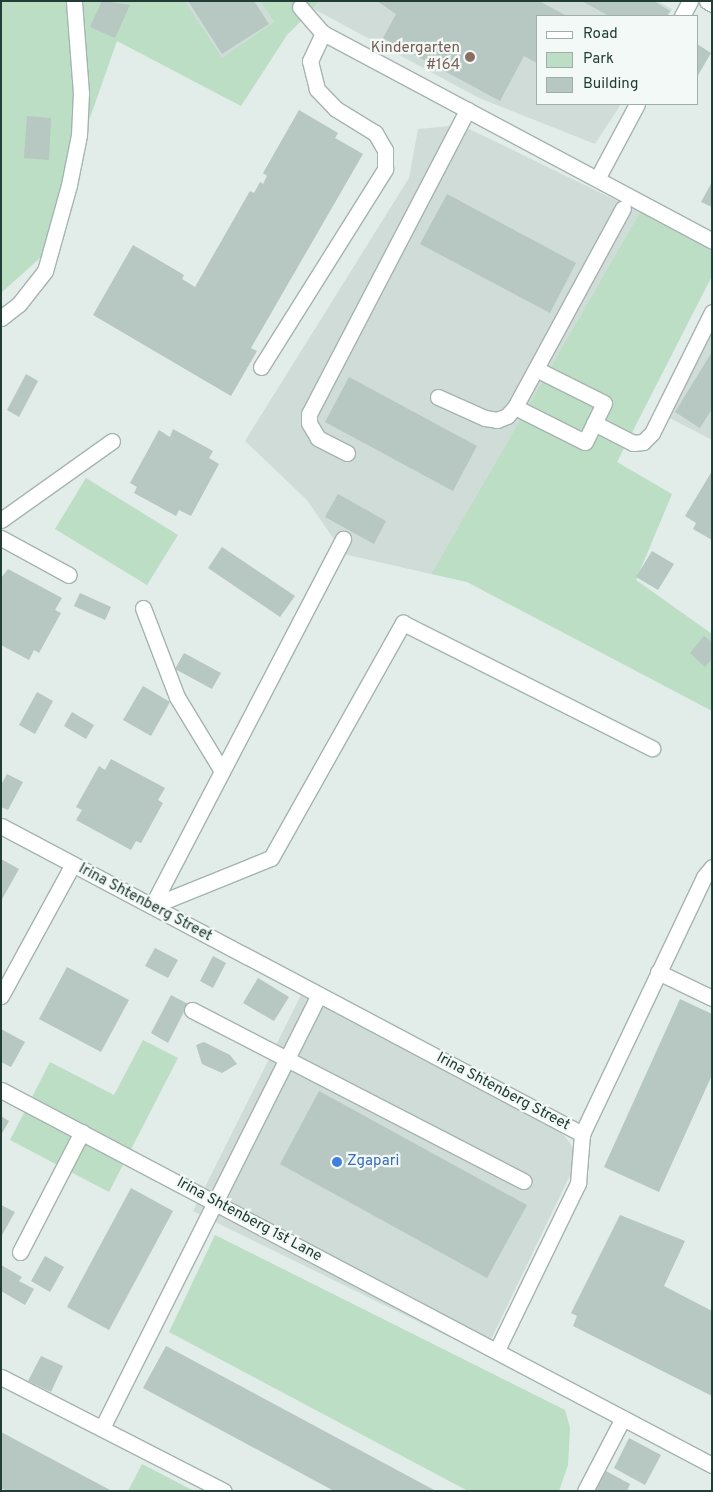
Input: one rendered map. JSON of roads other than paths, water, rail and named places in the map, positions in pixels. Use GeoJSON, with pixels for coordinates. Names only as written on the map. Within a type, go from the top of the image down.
{"type":"FeatureCollection","features":[{"type":"Feature","properties":{"kind":"lane"},"geometry":{"type":"LineString","coordinates":[[1,318],[19,304],[45,271],[70,185],[79,135],[81,93],[74,1]]}},
{"type":"Feature","properties":{"kind":"lane"},"geometry":{"type":"LineString","coordinates":[[683,15],[690,1]]}},
{"type":"Feature","properties":{"kind":"lane"},"geometry":{"type":"LineString","coordinates":[[708,1],[712,4]]}},
{"type":"Feature","properties":{"kind":"lane"},"geometry":{"type":"LineString","coordinates":[[300,8],[323,33],[712,240]]}},
{"type":"Feature","properties":{"kind":"lane"},"geometry":{"type":"LineString","coordinates":[[261,366],[385,169],[385,150],[375,133],[336,108],[317,89],[310,61],[323,33]]}},
{"type":"Feature","properties":{"kind":"lane"},"geometry":{"type":"LineString","coordinates":[[597,179],[636,105]]}},
{"type":"Feature","properties":{"kind":"lane"},"geometry":{"type":"LineString","coordinates":[[347,453],[318,438],[309,423],[309,414],[467,110]]}},
{"type":"Feature","properties":{"kind":"lane"},"geometry":{"type":"LineString","coordinates":[[438,397],[497,420],[515,407],[623,208]]}},
{"type":"Feature","properties":{"kind":"lane"},"geometry":{"type":"LineString","coordinates":[[594,423],[633,443],[643,442],[652,433],[712,312]]}},
{"type":"Feature","properties":{"kind":"lane"},"geometry":{"type":"LineString","coordinates":[[515,407],[585,442],[604,403],[536,369]]}},
{"type":"Feature","properties":{"kind":"lane"},"geometry":{"type":"LineString","coordinates":[[1,520],[112,441]]}},
{"type":"Feature","properties":{"kind":"lane"},"geometry":{"type":"LineString","coordinates":[[1,538],[69,575]]}},
{"type":"Feature","properties":{"kind":"lane"},"geometry":{"type":"LineString","coordinates":[[152,906],[343,539]]}},
{"type":"Feature","properties":{"kind":"lane"},"geometry":{"type":"LineString","coordinates":[[143,608],[177,698],[222,771]]}},
{"type":"Feature","properties":{"kind":"lane"},"geometry":{"type":"LineString","coordinates":[[152,906],[271,858],[404,623],[652,748]]}},
{"type":"Feature","properties":{"kind":"lane","name":"Irina Shtenberg Street"},"geometry":{"type":"LineString","coordinates":[[1,826],[582,1134],[578,1183],[497,1350]]}},
{"type":"Feature","properties":{"kind":"lane"},"geometry":{"type":"LineString","coordinates":[[1,996],[73,864]]}},
{"type":"Feature","properties":{"kind":"lane"},"geometry":{"type":"LineString","coordinates":[[582,1134],[704,876],[712,867]]}},
{"type":"Feature","properties":{"kind":"lane"},"geometry":{"type":"LineString","coordinates":[[658,972],[712,998]]}},
{"type":"Feature","properties":{"kind":"lane"},"geometry":{"type":"LineString","coordinates":[[102,1428],[319,995]]}},
{"type":"Feature","properties":{"kind":"lane"},"geometry":{"type":"LineString","coordinates":[[192,1010],[524,1181]]}},
{"type":"Feature","properties":{"kind":"lane","name":"Irina Shtenberg 1st Lane"},"geometry":{"type":"LineString","coordinates":[[1,1090],[497,1350]]}},
{"type":"Feature","properties":{"kind":"lane"},"geometry":{"type":"LineString","coordinates":[[20,1252],[82,1132]]}},
{"type":"Feature","properties":{"kind":"lane"},"geometry":{"type":"LineString","coordinates":[[497,1350],[712,1465]]}},
{"type":"Feature","properties":{"kind":"lane"},"geometry":{"type":"LineString","coordinates":[[1,1377],[224,1491]]}},
{"type":"Feature","properties":{"kind":"lane"},"geometry":{"type":"LineString","coordinates":[[585,1491],[623,1418]]}},
{"type":"Feature","properties":{"kind":"place","name":"Kindergarten #164"},"geometry":{"type":"Point","coordinates":[470,57]}},
{"type":"Feature","properties":{"kind":"place","name":"Zgapari"},"geometry":{"type":"Point","coordinates":[337,1162]}}]}
